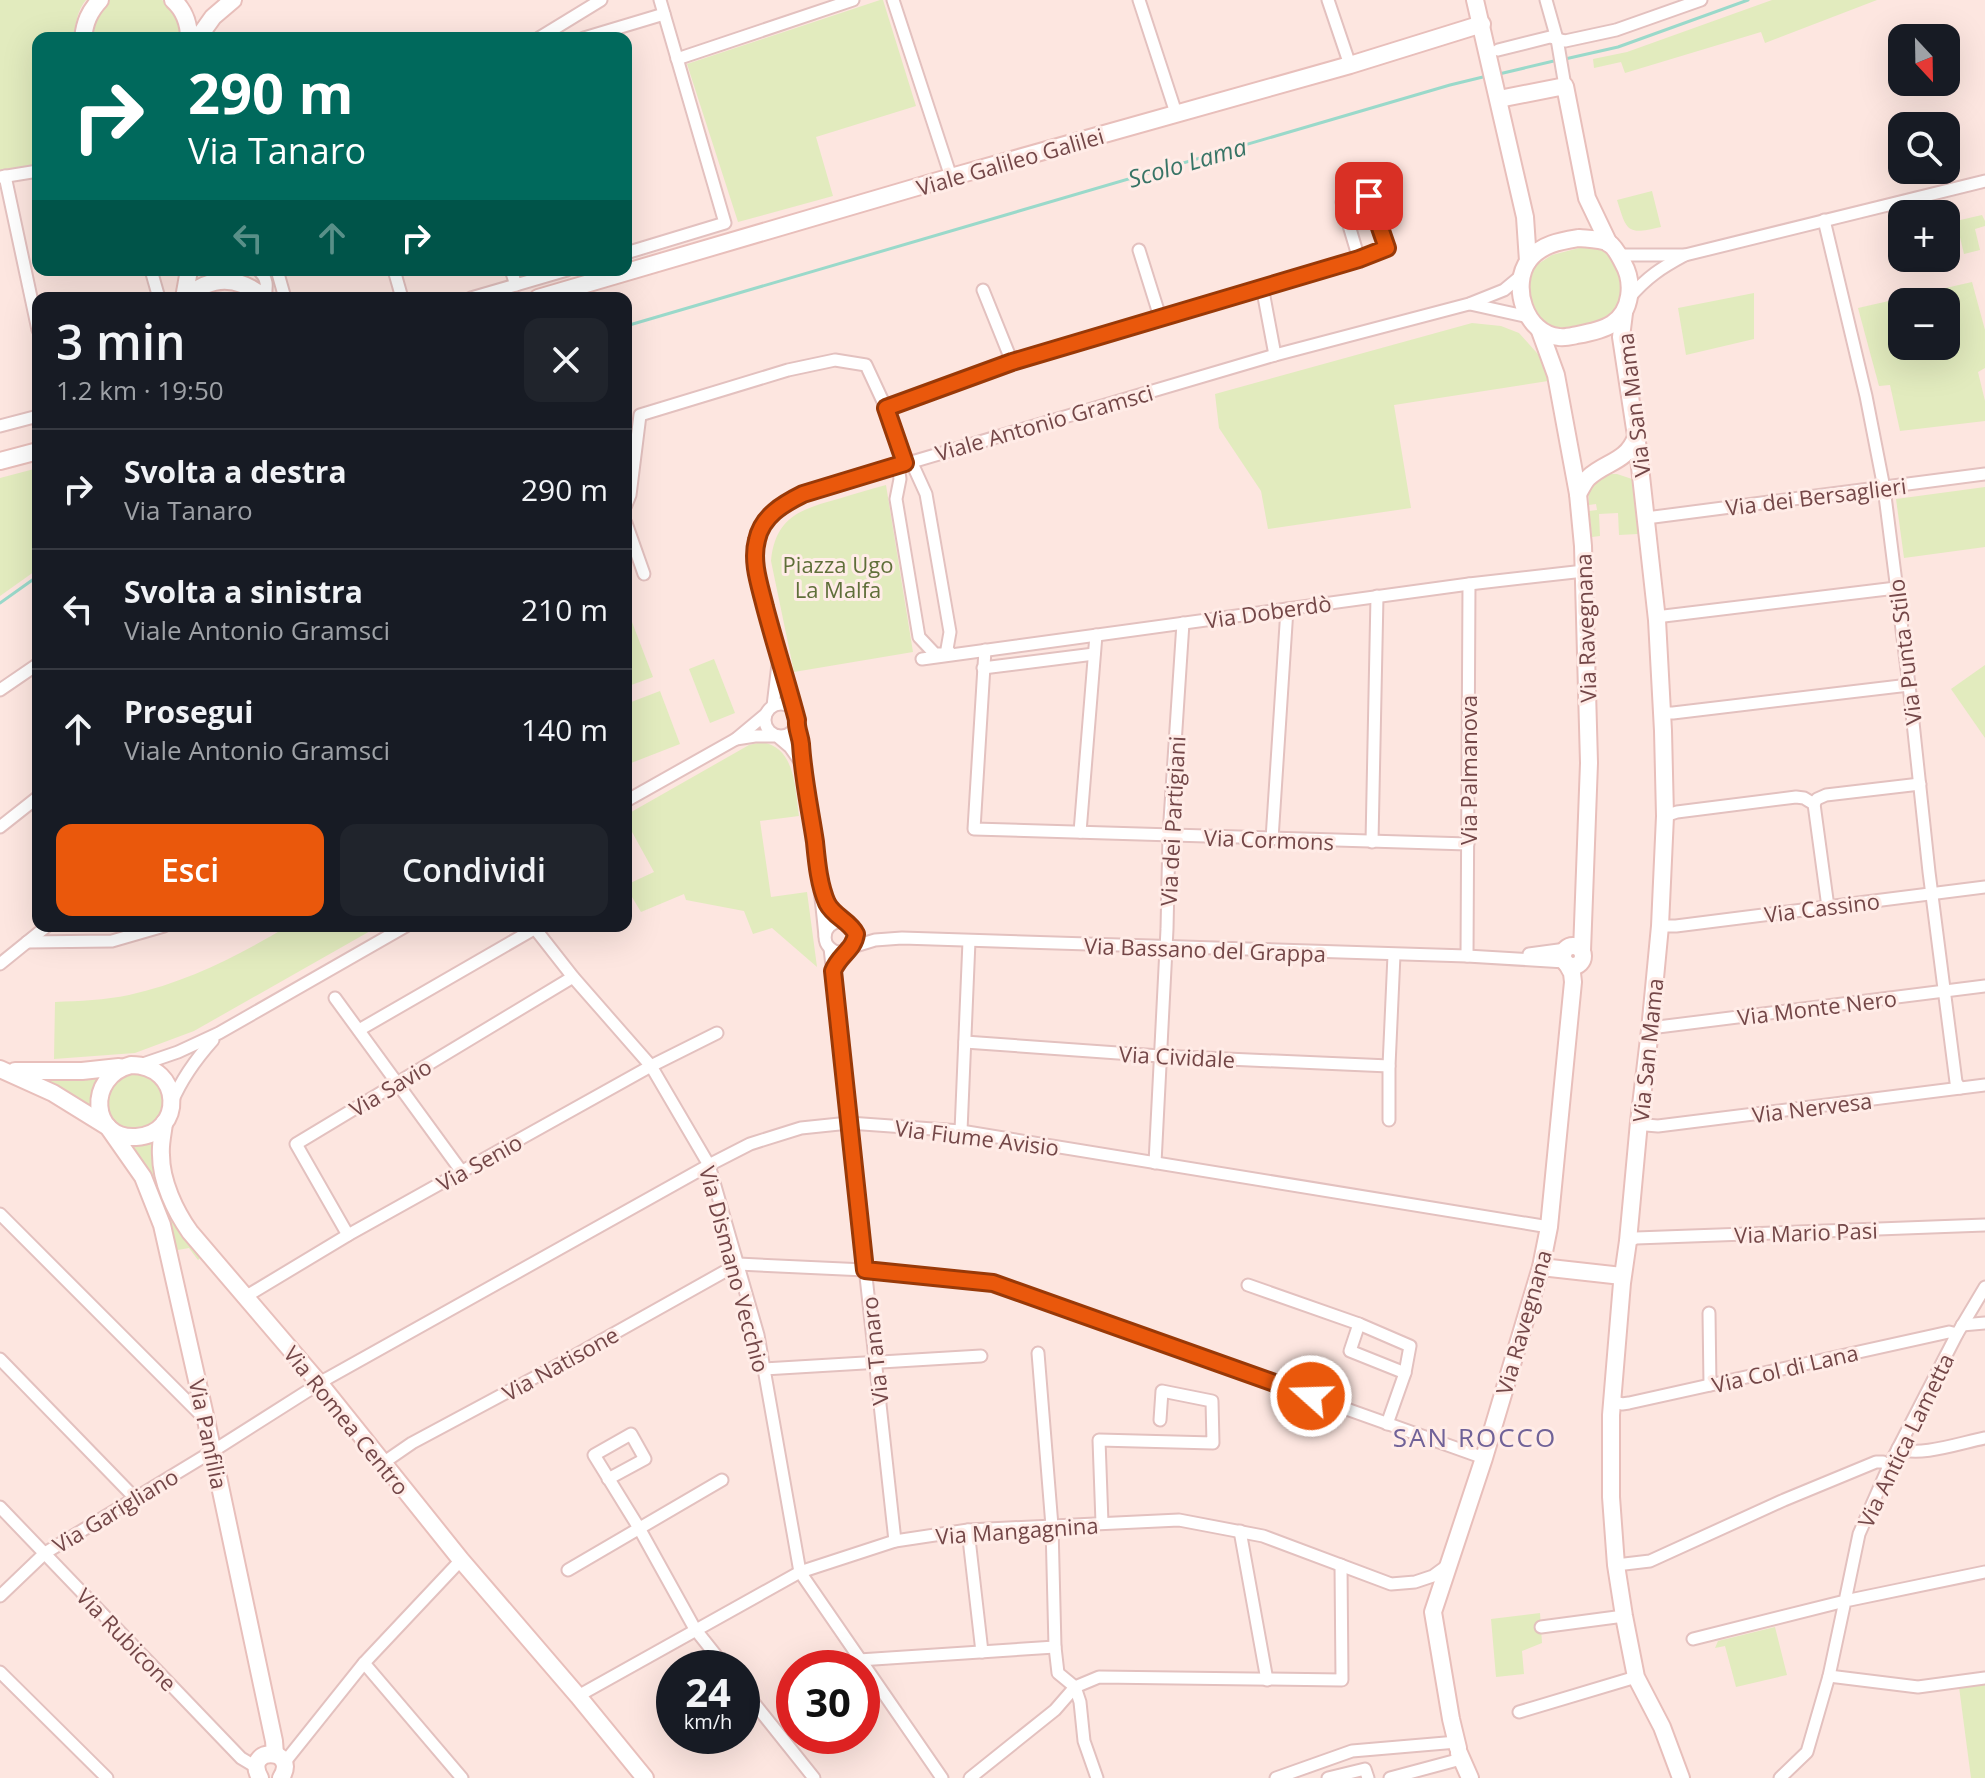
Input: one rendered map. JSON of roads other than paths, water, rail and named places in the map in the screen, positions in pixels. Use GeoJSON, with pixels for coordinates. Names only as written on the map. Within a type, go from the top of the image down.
{"type":"FeatureCollection","features":[{"type":"Feature","properties":{"kind":"street"},"geometry":{"type":"LineString","coordinates":[[83,32],[91,10],[100,0]]}},
{"type":"Feature","properties":{"kind":"street"},"geometry":{"type":"LineString","coordinates":[[173,0],[186,19],[188,32]]}},
{"type":"Feature","properties":{"kind":"street"},"geometry":{"type":"LineString","coordinates":[[211,0],[220,0]]}},
{"type":"Feature","properties":{"kind":"street"},"geometry":{"type":"LineString","coordinates":[[202,32],[213,17],[233,0]]}},
{"type":"Feature","properties":{"kind":"street"},"geometry":{"type":"LineString","coordinates":[[549,32],[601,0]]}},
{"type":"Feature","properties":{"kind":"street"},"geometry":{"type":"LineString","coordinates":[[632,251],[725,223],[660,0]]}},
{"type":"Feature","properties":{"kind":"street"},"geometry":{"type":"LineString","coordinates":[[677,59],[853,0]]}},
{"type":"Feature","properties":{"kind":"street"},"geometry":{"type":"LineString","coordinates":[[893,0],[951,177]]}},
{"type":"Feature","properties":{"kind":"street"},"geometry":{"type":"LineString","coordinates":[[1139,0],[1176,113]]}},
{"type":"Feature","properties":{"kind":"street"},"geometry":{"type":"LineString","coordinates":[[1328,0],[1350,65]]}},
{"type":"Feature","properties":{"kind":"street"},"geometry":{"type":"LineString","coordinates":[[1475,0],[1493,52],[1499,99],[1525,217],[1523,304],[1540,331],[1558,337],[1585,334],[1612,324],[1642,283],[1658,269],[1685,255],[1984,180]]}},
{"type":"Feature","properties":{"kind":"street"},"geometry":{"type":"LineString","coordinates":[[1546,0],[1557,39],[1587,198],[1626,269],[1630,283],[1626,306]]}},
{"type":"Feature","properties":{"kind":"street"},"geometry":{"type":"LineString","coordinates":[[1493,52],[1550,37],[1565,41],[1616,30],[1701,0]]}},
{"type":"Feature","properties":{"kind":"street"},"geometry":{"type":"LineString","coordinates":[[604,32],[664,14]]}},
{"type":"Feature","properties":{"kind":"street","name":"Viale Galileo Galilei"},"geometry":{"type":"LineString","coordinates":[[632,270],[1350,65],[1482,24]]}},
{"type":"Feature","properties":{"kind":"street"},"geometry":{"type":"LineString","coordinates":[[1499,99],[1565,86]]}},
{"type":"Feature","properties":{"kind":"street"},"geometry":{"type":"LineString","coordinates":[[32,172],[2,176],[32,304]]}},
{"type":"Feature","properties":{"kind":"street"},"geometry":{"type":"LineString","coordinates":[[886,408],[1012,362],[1359,259],[1387,248],[1369,196],[1342,202],[1359,259]]}},
{"type":"Feature","properties":{"kind":"street","name":"Via Punta Stilo"},"geometry":{"type":"LineString","coordinates":[[1824,220],[1866,396],[1884,488],[1932,894],[1956,1082],[1960,1088]]}},
{"type":"Feature","properties":{"kind":"street"},"geometry":{"type":"LineString","coordinates":[[678,237],[684,255]]}},
{"type":"Feature","properties":{"kind":"street"},"geometry":{"type":"LineString","coordinates":[[1525,268],[1537,252],[1549,245],[1579,238],[1595,239],[1614,249],[1685,255]]}},
{"type":"Feature","properties":{"kind":"street"},"geometry":{"type":"LineString","coordinates":[[1139,250],[1160,317]]}},
{"type":"Feature","properties":{"kind":"street","name":"Viale Antonio Gramsci"},"geometry":{"type":"LineString","coordinates":[[793,711],[778,660],[755,556],[757,539],[772,513],[803,494],[1275,355],[1469,304],[1504,290],[1525,268]]}},
{"type":"Feature","properties":{"kind":"street"},"geometry":{"type":"LineString","coordinates":[[191,292],[232,276],[257,292]]}},
{"type":"Feature","properties":{"kind":"street"},"geometry":{"type":"LineString","coordinates":[[513,276],[516,285]]}},
{"type":"Feature","properties":{"kind":"street"},"geometry":{"type":"LineString","coordinates":[[492,292],[548,276]]}},
{"type":"Feature","properties":{"kind":"street"},"geometry":{"type":"LineString","coordinates":[[561,291],[562,276]]}},
{"type":"Feature","properties":{"kind":"street","name":"Viale Galileo Galilei"},"geometry":{"type":"LineString","coordinates":[[558,292],[612,276]]}},
{"type":"Feature","properties":{"kind":"street"},"geometry":{"type":"LineString","coordinates":[[1262,286],[1275,355]]}},
{"type":"Feature","properties":{"kind":"street"},"geometry":{"type":"LineString","coordinates":[[983,290],[1012,362]]}},
{"type":"Feature","properties":{"kind":"street","name":"Viale Antonio Gramsci"},"geometry":{"type":"LineString","coordinates":[[1469,304],[1529,317]]}},
{"type":"Feature","properties":{"kind":"street","name":"Via San Mama"},"geometry":{"type":"LineString","coordinates":[[1626,306],[1621,337],[1657,620],[1665,816],[1660,926],[1622,1276],[1610,1457],[1611,1497],[1616,1565],[1636,1677],[1662,1727],[1681,1778]]}},
{"type":"Feature","properties":{"kind":"street","name":"Via Ravegnana"},"geometry":{"type":"LineString","coordinates":[[1470,1778],[1451,1719],[1433,1612],[1484,1458],[1541,1267],[1549,1227],[1573,988],[1570,954],[1582,930],[1589,763],[1584,571],[1578,494],[1556,372],[1540,331]]}},
{"type":"Feature","properties":{"kind":"street"},"geometry":{"type":"LineString","coordinates":[[632,479],[640,415],[773,374],[835,360],[866,365],[886,408],[905,463],[926,494],[949,636],[947,649],[951,654]]}},
{"type":"Feature","properties":{"kind":"street"},"geometry":{"type":"LineString","coordinates":[[0,426],[32,418]]}},
{"type":"Feature","properties":{"kind":"street"},"geometry":{"type":"LineString","coordinates":[[1578,494],[1587,479],[1624,456],[1632,448],[1636,437]]}},
{"type":"Feature","properties":{"kind":"street"},"geometry":{"type":"LineString","coordinates":[[0,461],[32,453]]}},
{"type":"Feature","properties":{"kind":"street"},"geometry":{"type":"LineString","coordinates":[[905,463],[896,499],[919,637],[935,654],[951,654]]}},
{"type":"Feature","properties":{"kind":"street","name":"Via dei Bersaglieri"},"geometry":{"type":"LineString","coordinates":[[1646,518],[1985,474]]}},
{"type":"Feature","properties":{"kind":"street"},"geometry":{"type":"LineString","coordinates":[[899,490],[908,483],[921,485]]}},
{"type":"Feature","properties":{"kind":"street"},"geometry":{"type":"LineString","coordinates":[[632,540],[644,574]]}},
{"type":"Feature","properties":{"kind":"street","name":"Via Doberdò"},"geometry":{"type":"LineString","coordinates":[[951,654],[1584,571]]}},
{"type":"Feature","properties":{"kind":"street","name":"Via Palmanova"},"geometry":{"type":"LineString","coordinates":[[1467,956],[1469,584]]}},
{"type":"Feature","properties":{"kind":"street"},"geometry":{"type":"LineString","coordinates":[[1657,620],[1664,616],[1896,588]]}},
{"type":"Feature","properties":{"kind":"street"},"geometry":{"type":"LineString","coordinates":[[1372,842],[1377,596]]}},
{"type":"Feature","properties":{"kind":"street"},"geometry":{"type":"LineString","coordinates":[[1272,839],[1287,609]]}},
{"type":"Feature","properties":{"kind":"street","name":"Via dei Partigiani"},"geometry":{"type":"LineString","coordinates":[[1155,1163],[1169,835],[1183,623]]}},
{"type":"Feature","properties":{"kind":"street"},"geometry":{"type":"LineString","coordinates":[[1080,832],[1096,635]]}},
{"type":"Feature","properties":{"kind":"street"},"geometry":{"type":"LineString","coordinates":[[925,644],[937,646],[949,636]]}},
{"type":"Feature","properties":{"kind":"street"},"geometry":{"type":"LineString","coordinates":[[985,650],[983,668],[1094,654]]}},
{"type":"Feature","properties":{"kind":"street"},"geometry":{"type":"LineString","coordinates":[[922,659],[951,654]]}},
{"type":"Feature","properties":{"kind":"street","name":"Viale Antonio Gramsci"},"geometry":{"type":"LineString","coordinates":[[770,710],[778,660]]}},
{"type":"Feature","properties":{"kind":"street"},"geometry":{"type":"LineString","coordinates":[[0,690],[32,668]]}},
{"type":"Feature","properties":{"kind":"street","name":"Via Cormons"},"geometry":{"type":"LineString","coordinates":[[983,668],[974,829],[1468,844]]}},
{"type":"Feature","properties":{"kind":"street"},"geometry":{"type":"LineString","coordinates":[[1662,709],[1673,713],[1909,685]]}},
{"type":"Feature","properties":{"kind":"street"},"geometry":{"type":"LineString","coordinates":[[632,798],[736,739],[770,710],[786,705],[797,720],[827,942],[838,952],[850,949]]}},
{"type":"Feature","properties":{"kind":"street"},"geometry":{"type":"LineString","coordinates":[[770,710],[766,725],[772,734],[790,747],[802,764]]}},
{"type":"Feature","properties":{"kind":"street"},"geometry":{"type":"LineString","coordinates":[[736,739],[791,733],[796,725]]}},
{"type":"Feature","properties":{"kind":"street"},"geometry":{"type":"LineString","coordinates":[[1828,907],[1814,804],[1817,799],[1826,795],[1920,784]]}},
{"type":"Feature","properties":{"kind":"street"},"geometry":{"type":"LineString","coordinates":[[1665,816],[1796,797],[1814,804]]}},
{"type":"Feature","properties":{"kind":"street"},"geometry":{"type":"LineString","coordinates":[[0,827],[32,802]]}},
{"type":"Feature","properties":{"kind":"street"},"geometry":{"type":"LineString","coordinates":[[819,873],[826,901],[833,913],[851,926],[856,939],[837,961],[833,971]]}},
{"type":"Feature","properties":{"kind":"street","name":"Via Cassino"},"geometry":{"type":"LineString","coordinates":[[1660,926],[1985,887]]}},
{"type":"Feature","properties":{"kind":"street"},"geometry":{"type":"LineString","coordinates":[[827,942],[829,926],[843,921]]}},
{"type":"Feature","properties":{"kind":"street","name":"Via Bassano del Grappa"},"geometry":{"type":"LineString","coordinates":[[854,930],[902,938]]}},
{"type":"Feature","properties":{"kind":"street"},"geometry":{"type":"LineString","coordinates":[[0,964],[40,932]]}},
{"type":"Feature","properties":{"kind":"street"},"geometry":{"type":"LineString","coordinates":[[27,942],[112,941],[143,932]]}},
{"type":"Feature","properties":{"kind":"street"},"geometry":{"type":"LineString","coordinates":[[108,1127],[99,1104],[100,1092],[113,1073],[178,1052],[219,1033],[396,932]]}},
{"type":"Feature","properties":{"kind":"street"},"geometry":{"type":"LineString","coordinates":[[359,1030],[526,932]]}},
{"type":"Feature","properties":{"kind":"street","name":"Via Dismano Vecchio"},"geometry":{"type":"LineString","coordinates":[[538,932],[651,1066],[709,1165],[758,1335],[800,1572]]}},
{"type":"Feature","properties":{"kind":"street","name":"Via Bassano del Grappa"},"geometry":{"type":"LineString","coordinates":[[850,949],[875,940],[902,938],[1509,958],[1570,954]]}},
{"type":"Feature","properties":{"kind":"street"},"geometry":{"type":"LineString","coordinates":[[961,1131],[969,941]]}},
{"type":"Feature","properties":{"kind":"street","name":"Via Tanaro"},"geometry":{"type":"LineString","coordinates":[[827,942],[833,971],[895,1541]]}},
{"type":"Feature","properties":{"kind":"street"},"geometry":{"type":"LineString","coordinates":[[1389,1120],[1394,955]]}},
{"type":"Feature","properties":{"kind":"street","name":"Via Savio"},"geometry":{"type":"LineString","coordinates":[[348,1235],[296,1144],[573,977]]}},
{"type":"Feature","properties":{"kind":"street","name":"Via Monte Nero"},"geometry":{"type":"LineString","coordinates":[[1650,1030],[1985,986]]}},
{"type":"Feature","properties":{"kind":"street"},"geometry":{"type":"LineString","coordinates":[[335,998],[462,1172]]}},
{"type":"Feature","properties":{"kind":"street"},"geometry":{"type":"LineString","coordinates":[[2,1070],[53,1093],[118,1134],[137,1137],[157,1130],[164,1123],[180,1084],[219,1033]]}},
{"type":"Feature","properties":{"kind":"street","name":"Via Senio"},"geometry":{"type":"LineString","coordinates":[[245,1297],[348,1235],[651,1066],[717,1033]]}},
{"type":"Feature","properties":{"kind":"street","name":"Via Cividale"},"geometry":{"type":"LineString","coordinates":[[965,1042],[1160,1056],[1389,1066]]}},
{"type":"Feature","properties":{"kind":"street"},"geometry":{"type":"LineString","coordinates":[[2,1070],[151,1068],[167,1082],[172,1102]]}},
{"type":"Feature","properties":{"kind":"street","name":"Via Nervesa"},"geometry":{"type":"LineString","coordinates":[[1639,1122],[1658,1126],[1985,1085]]}},
{"type":"Feature","properties":{"kind":"street","name":"Via Romea Centro"},"geometry":{"type":"LineString","coordinates":[[164,1123],[161,1164],[173,1200],[190,1232],[320,1384],[461,1560],[645,1778]]}},
{"type":"Feature","properties":{"kind":"street","name":"Via Fiume Avisio"},"geometry":{"type":"LineString","coordinates":[[320,1384],[709,1165],[750,1144],[801,1128],[849,1123],[961,1131],[1549,1227]]}},
{"type":"Feature","properties":{"kind":"street","name":"Via Panfilia"},"geometry":{"type":"LineString","coordinates":[[108,1127],[143,1177],[162,1225],[280,1765]]}},
{"type":"Feature","properties":{"kind":"street"},"geometry":{"type":"LineString","coordinates":[[0,1214],[206,1420]]}},
{"type":"Feature","properties":{"kind":"street","name":"Via Mario Pasi"},"geometry":{"type":"LineString","coordinates":[[1628,1241],[1636,1238],[1985,1225]]}},
{"type":"Feature","properties":{"kind":"street"},"geometry":{"type":"LineString","coordinates":[[738,1264],[865,1270],[993,1283],[1484,1458]]}},
{"type":"Feature","properties":{"kind":"street","name":"Via Natisone"},"geometry":{"type":"LineString","coordinates":[[383,1463],[412,1443],[738,1264]]}},
{"type":"Feature","properties":{"kind":"street"},"geometry":{"type":"LineString","coordinates":[[1541,1267],[1622,1276]]}},
{"type":"Feature","properties":{"kind":"street"},"geometry":{"type":"LineString","coordinates":[[1248,1285],[1359,1324],[1410,1346],[1405,1373],[1387,1424]]}},
{"type":"Feature","properties":{"kind":"street","name":"Via Antica Lametta"},"geometry":{"type":"LineString","coordinates":[[1780,1778],[1807,1752],[1829,1676],[1859,1534],[1898,1448],[1959,1330],[1985,1287]]}},
{"type":"Feature","properties":{"kind":"street"},"geometry":{"type":"LineString","coordinates":[[1709,1313],[1710,1385]]}},
{"type":"Feature","properties":{"kind":"street","name":"Via Col di Lana"},"geometry":{"type":"LineString","coordinates":[[1613,1401],[1622,1404],[1985,1323]]}},
{"type":"Feature","properties":{"kind":"street"},"geometry":{"type":"LineString","coordinates":[[1359,1324],[1350,1351],[1405,1373]]}},
{"type":"Feature","properties":{"kind":"street"},"geometry":{"type":"LineString","coordinates":[[1038,1353],[1052,1526],[1058,1673],[1075,1687],[1080,1702],[1084,1741],[1097,1778]]}},
{"type":"Feature","properties":{"kind":"street"},"geometry":{"type":"LineString","coordinates":[[764,1369],[981,1356]]}},
{"type":"Feature","properties":{"kind":"street"},"geometry":{"type":"LineString","coordinates":[[0,1359],[135,1498]]}},
{"type":"Feature","properties":{"kind":"street","name":"Via Garigliano"},"geometry":{"type":"LineString","coordinates":[[0,1596],[45,1553],[320,1384]]}},
{"type":"Feature","properties":{"kind":"street"},"geometry":{"type":"LineString","coordinates":[[1102,1523],[1099,1440],[1213,1443],[1212,1401],[1162,1391],[1160,1420]]}},
{"type":"Feature","properties":{"kind":"street"},"geometry":{"type":"LineString","coordinates":[[608,1479],[645,1459],[631,1434],[594,1455],[695,1629],[712,1650]]}},
{"type":"Feature","properties":{"kind":"street"},"geometry":{"type":"LineString","coordinates":[[1898,1448],[1917,1452],[1985,1438]]}},
{"type":"Feature","properties":{"kind":"street"},"geometry":{"type":"LineString","coordinates":[[1616,1565],[1650,1561],[1876,1462],[1889,1466]]}},
{"type":"Feature","properties":{"kind":"street"},"geometry":{"type":"LineString","coordinates":[[568,1570],[722,1480]]}},
{"type":"Feature","properties":{"kind":"street","name":"Via Rubicone"},"geometry":{"type":"LineString","coordinates":[[0,1507],[241,1758],[258,1772]]}},
{"type":"Feature","properties":{"kind":"street","name":"Via Mangagnina"},"geometry":{"type":"LineString","coordinates":[[588,1708],[604,1681],[695,1629],[800,1572],[895,1541],[968,1530],[1179,1520],[1263,1536],[1391,1584],[1415,1582],[1433,1576],[1449,1564]]}},
{"type":"Feature","properties":{"kind":"street"},"geometry":{"type":"LineString","coordinates":[[968,1530],[982,1652]]}},
{"type":"Feature","properties":{"kind":"street"},"geometry":{"type":"LineString","coordinates":[[1240,1531],[1267,1680]]}},
{"type":"Feature","properties":{"kind":"street"},"geometry":{"type":"LineString","coordinates":[[258,1772],[258,1762],[265,1755],[280,1765],[364,1663],[461,1560]]}},
{"type":"Feature","properties":{"kind":"street"},"geometry":{"type":"LineString","coordinates":[[970,1778],[1055,1710],[1075,1687],[1099,1677],[1342,1680],[1341,1565]]}},
{"type":"Feature","properties":{"kind":"street"},"geometry":{"type":"LineString","coordinates":[[800,1572],[852,1650]]}},
{"type":"Feature","properties":{"kind":"street"},"geometry":{"type":"LineString","coordinates":[[1693,1639],[1845,1601],[1985,1572]]}},
{"type":"Feature","properties":{"kind":"street"},"geometry":{"type":"LineString","coordinates":[[1541,1627],[1624,1616]]}},
{"type":"Feature","properties":{"kind":"street"},"geometry":{"type":"LineString","coordinates":[[880,1659],[1055,1647]]}},
{"type":"Feature","properties":{"kind":"street"},"geometry":{"type":"LineString","coordinates":[[364,1663],[462,1778]]}},
{"type":"Feature","properties":{"kind":"street"},"geometry":{"type":"LineString","coordinates":[[0,1672],[107,1778]]}},
{"type":"Feature","properties":{"kind":"street"},"geometry":{"type":"LineString","coordinates":[[1829,1676],[1918,1687],[1985,1678]]}},
{"type":"Feature","properties":{"kind":"street"},"geometry":{"type":"LineString","coordinates":[[1519,1712],[1636,1677]]}},
{"type":"Feature","properties":{"kind":"street"},"geometry":{"type":"LineString","coordinates":[[588,1708],[604,1681]]}},
{"type":"Feature","properties":{"kind":"street"},"geometry":{"type":"LineString","coordinates":[[880,1690],[942,1778]]}},
{"type":"Feature","properties":{"kind":"street"},"geometry":{"type":"LineString","coordinates":[[760,1710],[814,1778]]}},
{"type":"Feature","properties":{"kind":"street"},"geometry":{"type":"LineString","coordinates":[[1276,1778],[1352,1751],[1459,1750]]}},
{"type":"Feature","properties":{"kind":"street"},"geometry":{"type":"LineString","coordinates":[[1390,1778],[1459,1750]]}},
{"type":"Feature","properties":{"kind":"street"},"geometry":{"type":"LineString","coordinates":[[1328,1778],[1365,1769],[1368,1778]]}},
{"type":"Feature","properties":{"kind":"waterway","name":"Scolo Lama"},"geometry":{"type":"LineString","coordinates":[[1565,59],[1618,47],[1748,0]]}},
{"type":"Feature","properties":{"kind":"waterway","name":"Scolo Lama"},"geometry":{"type":"LineString","coordinates":[[1499,74],[1558,60]]}},
{"type":"Feature","properties":{"kind":"waterway","name":"Scolo Lama"},"geometry":{"type":"LineString","coordinates":[[632,324],[1487,76]]}},
{"type":"Feature","properties":{"kind":"waterway","name":"Scolo Lama"},"geometry":{"type":"LineString","coordinates":[[0,603],[32,580]]}},
{"type":"Feature","properties":{"kind":"district","name":"SAN ROCCO"},"geometry":{"type":"Point","coordinates":[1475,1437]}},
{"type":"Feature","properties":{"kind":"park label","name":"Piazza Ugo La Malfa"},"geometry":{"type":"Point","coordinates":[838,576]}}]}
